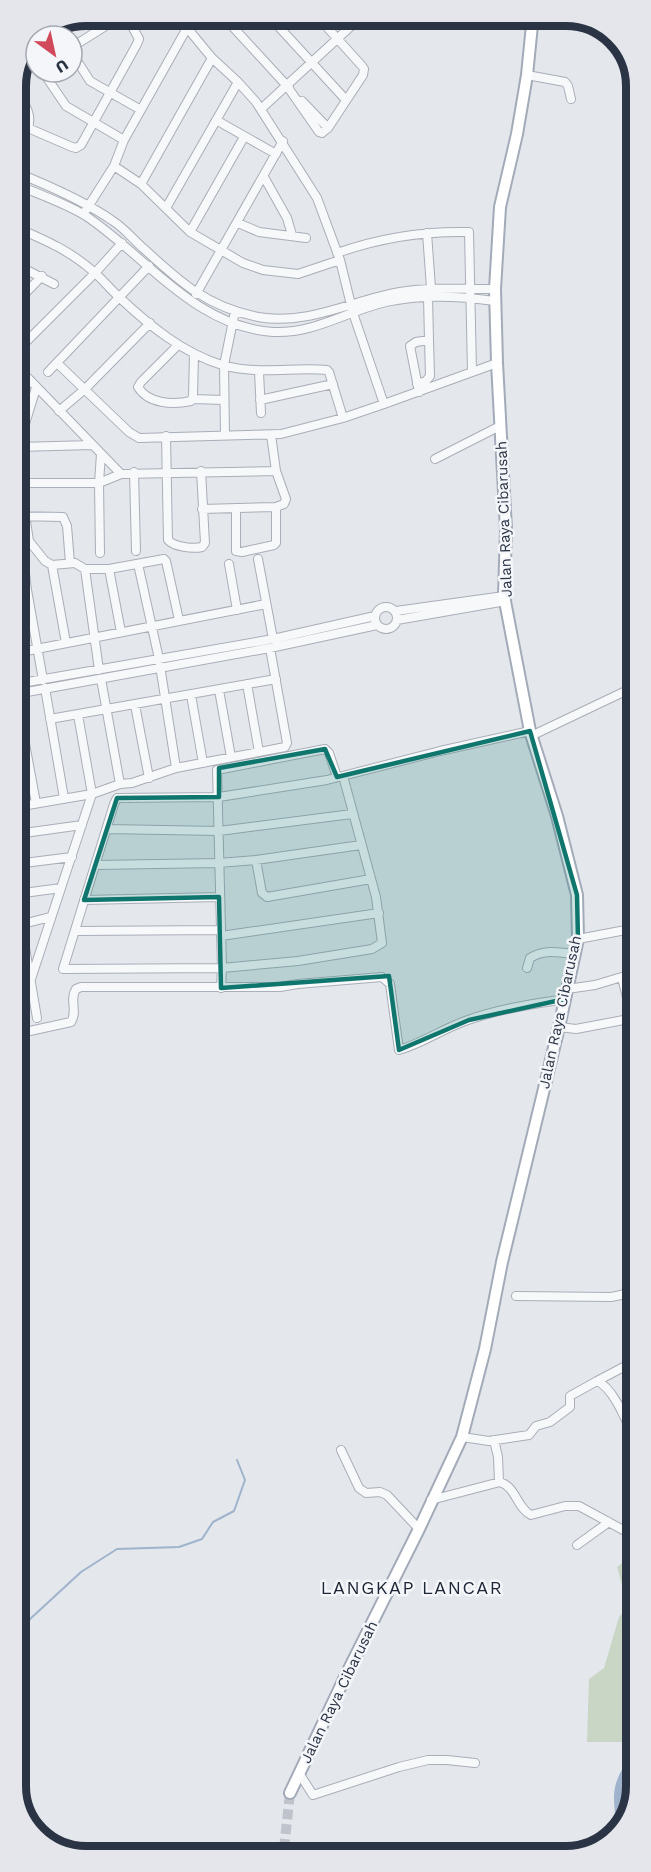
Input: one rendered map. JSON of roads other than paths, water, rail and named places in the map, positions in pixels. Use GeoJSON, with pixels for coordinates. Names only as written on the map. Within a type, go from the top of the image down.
{"type":"FeatureCollection","features":[{"type":"Feature","properties":{"kind":"main road","name":"Jalan Raya Cibarusah"},"geometry":{"type":"LineString","coordinates":[[290,1793],[462,1437],[485,1349],[505,1252],[578,939],[578,895],[557,816],[531,734],[505,598],[506,529],[496,363],[495,289],[500,207],[517,134],[527,75],[532,26]]}},
{"type":"Feature","properties":{"kind":"street"},"geometry":{"type":"LineString","coordinates":[[84,40],[106,26]]}},
{"type":"Feature","properties":{"kind":"street"},"geometry":{"type":"LineString","coordinates":[[26,106],[29,110],[28,128],[76,148],[81,145],[139,39],[131,26]]}},
{"type":"Feature","properties":{"kind":"street"},"geometry":{"type":"LineString","coordinates":[[232,26],[286,86],[322,133],[328,128],[363,75],[364,69],[326,26]]}},
{"type":"Feature","properties":{"kind":"street"},"geometry":{"type":"LineString","coordinates":[[278,26],[346,100]]}},
{"type":"Feature","properties":{"kind":"street"},"geometry":{"type":"LineString","coordinates":[[261,109],[352,26]]}},
{"type":"Feature","properties":{"kind":"street"},"geometry":{"type":"LineString","coordinates":[[84,215],[114,166],[124,140],[187,28],[212,58],[238,81],[261,109],[317,198],[338,256],[353,313],[384,405]]}},
{"type":"Feature","properties":{"kind":"street"},"geometry":{"type":"LineString","coordinates":[[141,184],[212,58]]}},
{"type":"Feature","properties":{"kind":"street"},"geometry":{"type":"LineString","coordinates":[[84,73],[87,78],[109,93],[141,110]]}},
{"type":"Feature","properties":{"kind":"street"},"geometry":{"type":"LineString","coordinates":[[527,75],[565,82],[571,99]]}},
{"type":"Feature","properties":{"kind":"street"},"geometry":{"type":"LineString","coordinates":[[166,208],[238,81]]}},
{"type":"Feature","properties":{"kind":"street"},"geometry":{"type":"LineString","coordinates":[[51,84],[66,106],[124,140]]}},
{"type":"Feature","properties":{"kind":"street"},"geometry":{"type":"LineString","coordinates":[[216,120],[276,154]]}},
{"type":"Feature","properties":{"kind":"street"},"geometry":{"type":"LineString","coordinates":[[190,232],[244,137]]}},
{"type":"Feature","properties":{"kind":"street"},"geometry":{"type":"LineString","coordinates":[[196,294],[283,141]]}},
{"type":"Feature","properties":{"kind":"street"},"geometry":{"type":"LineString","coordinates":[[114,166],[141,184],[190,232],[221,252],[263,270],[298,274],[355,246],[427,233],[469,232],[472,371]]}},
{"type":"Feature","properties":{"kind":"street"},"geometry":{"type":"LineString","coordinates":[[26,177],[112,220],[196,294],[258,317],[290,318],[319,314],[383,295],[431,288],[472,293],[495,301]]}},
{"type":"Feature","properties":{"kind":"street"},"geometry":{"type":"LineString","coordinates":[[264,177],[287,218],[292,235]]}},
{"type":"Feature","properties":{"kind":"street"},"geometry":{"type":"LineString","coordinates":[[26,189],[84,215],[122,243],[192,302],[232,322],[270,332],[286,332],[319,326],[386,302],[495,289]]}},
{"type":"Feature","properties":{"kind":"street"},"geometry":{"type":"LineString","coordinates":[[238,223],[265,233],[306,238]]}},
{"type":"Feature","properties":{"kind":"street"},"geometry":{"type":"LineString","coordinates":[[26,232],[62,248],[95,273],[150,323],[194,355],[224,365],[259,372],[327,370],[343,418]]}},
{"type":"Feature","properties":{"kind":"street"},"geometry":{"type":"LineString","coordinates":[[427,233],[431,288]]}},
{"type":"Feature","properties":{"kind":"street"},"geometry":{"type":"LineString","coordinates":[[26,342],[122,243]]}},
{"type":"Feature","properties":{"kind":"street"},"geometry":{"type":"LineString","coordinates":[[48,372],[149,266]]}},
{"type":"Feature","properties":{"kind":"street"},"geometry":{"type":"LineString","coordinates":[[26,269],[54,284]]}},
{"type":"Feature","properties":{"kind":"street"},"geometry":{"type":"LineString","coordinates":[[26,293],[42,276]]}},
{"type":"Feature","properties":{"kind":"street"},"geometry":{"type":"LineString","coordinates":[[418,388],[430,376],[428,297]]}},
{"type":"Feature","properties":{"kind":"street"},"geometry":{"type":"LineString","coordinates":[[225,435],[224,365],[235,310]]}},
{"type":"Feature","properties":{"kind":"street"},"geometry":{"type":"LineString","coordinates":[[58,411],[85,389],[150,323]]}},
{"type":"Feature","properties":{"kind":"street"},"geometry":{"type":"LineString","coordinates":[[418,388],[410,346],[416,342],[429,340]]}},
{"type":"Feature","properties":{"kind":"street"},"geometry":{"type":"LineString","coordinates":[[178,345],[141,382],[138,387],[142,393],[158,402],[185,402],[192,399],[224,400]]}},
{"type":"Feature","properties":{"kind":"street"},"geometry":{"type":"LineString","coordinates":[[192,399],[194,355]]}},
{"type":"Feature","properties":{"kind":"street"},"geometry":{"type":"LineString","coordinates":[[57,363],[134,436],[139,438],[271,435],[343,418],[384,405],[418,388],[496,363]]}},
{"type":"Feature","properties":{"kind":"street"},"geometry":{"type":"LineString","coordinates":[[259,372],[261,413]]}},
{"type":"Feature","properties":{"kind":"street"},"geometry":{"type":"LineString","coordinates":[[28,378],[121,474]]}},
{"type":"Feature","properties":{"kind":"street"},"geometry":{"type":"LineString","coordinates":[[261,400],[333,384]]}},
{"type":"Feature","properties":{"kind":"street"},"geometry":{"type":"LineString","coordinates":[[26,421],[36,388]]}},
{"type":"Feature","properties":{"kind":"street"},"geometry":{"type":"LineString","coordinates":[[435,459],[500,426]]}},
{"type":"Feature","properties":{"kind":"street"},"geometry":{"type":"LineString","coordinates":[[202,508],[276,507],[284,504],[286,499],[276,471],[271,435]]}},
{"type":"Feature","properties":{"kind":"street"},"geometry":{"type":"LineString","coordinates":[[166,436],[169,543],[198,548],[205,543],[201,471]]}},
{"type":"Feature","properties":{"kind":"street"},"geometry":{"type":"LineString","coordinates":[[26,450],[92,446]]}},
{"type":"Feature","properties":{"kind":"street"},"geometry":{"type":"LineString","coordinates":[[100,553],[101,454]]}},
{"type":"Feature","properties":{"kind":"street"},"geometry":{"type":"LineString","coordinates":[[26,483],[99,483],[121,474],[134,472],[276,471]]}},
{"type":"Feature","properties":{"kind":"street"},"geometry":{"type":"LineString","coordinates":[[134,472],[136,551]]}},
{"type":"Feature","properties":{"kind":"street"},"geometry":{"type":"LineString","coordinates":[[236,508],[236,551],[242,552],[276,543],[276,507]]}},
{"type":"Feature","properties":{"kind":"street"},"geometry":{"type":"LineString","coordinates":[[26,515],[63,517],[68,526],[70,562]]}},
{"type":"Feature","properties":{"kind":"street"},"geometry":{"type":"LineString","coordinates":[[26,545],[52,565],[70,562],[86,569],[109,569],[162,558],[166,561],[179,620]]}},
{"type":"Feature","properties":{"kind":"street"},"geometry":{"type":"LineString","coordinates":[[258,559],[273,639]]}},
{"type":"Feature","properties":{"kind":"street"},"geometry":{"type":"LineString","coordinates":[[138,564],[159,659],[176,768]]}},
{"type":"Feature","properties":{"kind":"street"},"geometry":{"type":"LineString","coordinates":[[229,564],[237,610]]}},
{"type":"Feature","properties":{"kind":"street"},"geometry":{"type":"LineString","coordinates":[[52,565],[66,643]]}},
{"type":"Feature","properties":{"kind":"street"},"geometry":{"type":"LineString","coordinates":[[86,569],[93,638],[99,670]]}},
{"type":"Feature","properties":{"kind":"street"},"geometry":{"type":"LineString","coordinates":[[109,569],[121,632]]}},
{"type":"Feature","properties":{"kind":"street"},"geometry":{"type":"LineString","coordinates":[[26,580],[64,798]]}},
{"type":"Feature","properties":{"kind":"street"},"geometry":{"type":"LineString","coordinates":[[376,620],[378,610],[384,607],[396,611],[505,598]]}},
{"type":"Feature","properties":{"kind":"street"},"geometry":{"type":"LineString","coordinates":[[376,620],[386,630],[398,620],[505,598]]}},
{"type":"Feature","properties":{"kind":"street"},"geometry":{"type":"LineString","coordinates":[[26,651],[266,604]]}},
{"type":"Feature","properties":{"kind":"street"},"geometry":{"type":"LineString","coordinates":[[396,611],[398,620]]}},
{"type":"Feature","properties":{"kind":"street"},"geometry":{"type":"LineString","coordinates":[[26,621],[32,620]]}},
{"type":"Feature","properties":{"kind":"street"},"geometry":{"type":"LineString","coordinates":[[26,691],[44,684],[99,670],[376,620]]}},
{"type":"Feature","properties":{"kind":"street"},"geometry":{"type":"LineString","coordinates":[[26,684],[101,679],[270,648],[376,620]]}},
{"type":"Feature","properties":{"kind":"street"},"geometry":{"type":"LineString","coordinates":[[26,805],[92,794],[176,768],[285,747],[287,743],[270,648]]}},
{"type":"Feature","properties":{"kind":"street"},"geometry":{"type":"LineString","coordinates":[[101,679],[120,784]]}},
{"type":"Feature","properties":{"kind":"street"},"geometry":{"type":"LineString","coordinates":[[50,719],[276,679]]}},
{"type":"Feature","properties":{"kind":"street"},"geometry":{"type":"LineString","coordinates":[[247,684],[259,752]]}},
{"type":"Feature","properties":{"kind":"street"},"geometry":{"type":"LineString","coordinates":[[219,690],[231,757]]}},
{"type":"Feature","properties":{"kind":"street"},"geometry":{"type":"LineString","coordinates":[[221,988],[222,968],[219,797],[216,771],[219,768],[325,749],[329,753],[340,776],[352,814],[379,913],[382,943],[372,949],[298,962],[222,968],[63,969],[117,798],[219,797],[340,776],[531,734],[626,691]]}},
{"type":"Feature","properties":{"kind":"street"},"geometry":{"type":"LineString","coordinates":[[191,695],[203,763]]}},
{"type":"Feature","properties":{"kind":"street"},"geometry":{"type":"LineString","coordinates":[[135,705],[149,778]]}},
{"type":"Feature","properties":{"kind":"street"},"geometry":{"type":"LineString","coordinates":[[31,979],[92,794],[78,715]]}},
{"type":"Feature","properties":{"kind":"street"},"geometry":{"type":"LineString","coordinates":[[26,749],[36,803]]}},
{"type":"Feature","properties":{"kind":"street"},"geometry":{"type":"LineString","coordinates":[[107,829],[219,831],[352,814]]}},
{"type":"Feature","properties":{"kind":"street"},"geometry":{"type":"LineString","coordinates":[[26,833],[82,825]]}},
{"type":"Feature","properties":{"kind":"street"},"geometry":{"type":"LineString","coordinates":[[96,865],[219,863],[361,845]]}},
{"type":"Feature","properties":{"kind":"street"},"geometry":{"type":"LineString","coordinates":[[26,863],[72,857]]}},
{"type":"Feature","properties":{"kind":"street"},"geometry":{"type":"LineString","coordinates":[[256,860],[262,893],[267,897],[371,879]]}},
{"type":"Feature","properties":{"kind":"street"},"geometry":{"type":"LineString","coordinates":[[26,893],[62,888]]}},
{"type":"Feature","properties":{"kind":"street"},"geometry":{"type":"LineString","coordinates":[[84,900],[219,897]]}},
{"type":"Feature","properties":{"kind":"street"},"geometry":{"type":"LineString","coordinates":[[75,932],[221,933],[379,913]]}},
{"type":"Feature","properties":{"kind":"street"},"geometry":{"type":"LineString","coordinates":[[26,924],[50,918]]}},
{"type":"Feature","properties":{"kind":"street"},"geometry":{"type":"LineString","coordinates":[[578,939],[626,930]]}},
{"type":"Feature","properties":{"kind":"street"},"geometry":{"type":"LineString","coordinates":[[26,952],[37,1018]]}},
{"type":"Feature","properties":{"kind":"street"},"geometry":{"type":"LineString","coordinates":[[528,968],[530,958],[535,954],[545,952],[574,954]]}},
{"type":"Feature","properties":{"kind":"street"},"geometry":{"type":"LineString","coordinates":[[26,1032],[71,1022],[74,1014],[73,994],[81,987],[280,987],[382,977],[390,984],[399,1050],[468,1020],[533,1004],[626,976]]}},
{"type":"Feature","properties":{"kind":"street"},"geometry":{"type":"LineString","coordinates":[[622,978],[626,996]]}},
{"type":"Feature","properties":{"kind":"street"},"geometry":{"type":"LineString","coordinates":[[26,980],[31,979]]}},
{"type":"Feature","properties":{"kind":"street"},"geometry":{"type":"LineString","coordinates":[[559,1027],[576,1029],[626,1020]]}},
{"type":"Feature","properties":{"kind":"street"},"geometry":{"type":"LineString","coordinates":[[516,1296],[611,1297],[626,1293]]}},
{"type":"Feature","properties":{"kind":"street"},"geometry":{"type":"LineString","coordinates":[[462,1437],[494,1440],[529,1435],[536,1426],[550,1422],[570,1407],[570,1395],[626,1366]]}},
{"type":"Feature","properties":{"kind":"street"},"geometry":{"type":"LineString","coordinates":[[597,1381],[609,1392],[626,1422]]}},
{"type":"Feature","properties":{"kind":"street"},"geometry":{"type":"LineString","coordinates":[[494,1440],[498,1457],[499,1482]]}},
{"type":"Feature","properties":{"kind":"street"},"geometry":{"type":"LineString","coordinates":[[341,1450],[359,1488],[366,1492],[380,1492],[387,1495],[419,1529]]}},
{"type":"Feature","properties":{"kind":"street"},"geometry":{"type":"LineString","coordinates":[[431,1500],[499,1482],[506,1484],[523,1509],[531,1515],[573,1505],[626,1531]]}},
{"type":"Feature","properties":{"kind":"street"},"geometry":{"type":"LineString","coordinates":[[577,1545],[609,1522]]}},
{"type":"Feature","properties":{"kind":"street"},"geometry":{"type":"LineString","coordinates":[[299,1773],[313,1795],[428,1760],[475,1763]]}},
{"type":"Feature","properties":{"kind":"water"},"geometry":{"type":"Polygon","coordinates":[[[626,1764],[624,1798],[615,1820],[614,1790],[626,1764]]]}},
{"type":"Feature","properties":{"kind":"waterway"},"geometry":{"type":"LineString","coordinates":[[26,1622],[81,1572],[117,1549],[179,1547],[202,1539],[213,1522],[234,1511],[245,1480],[237,1460]]}},
{"type":"Feature","properties":{"kind":"tunnel"},"geometry":{"type":"LineString","coordinates":[[284,1846],[290,1793]]}},
{"type":"Feature","properties":{"kind":"district","name":"LANGKAP LANCAR"},"geometry":{"type":"Point","coordinates":[412,1587]}}]}
